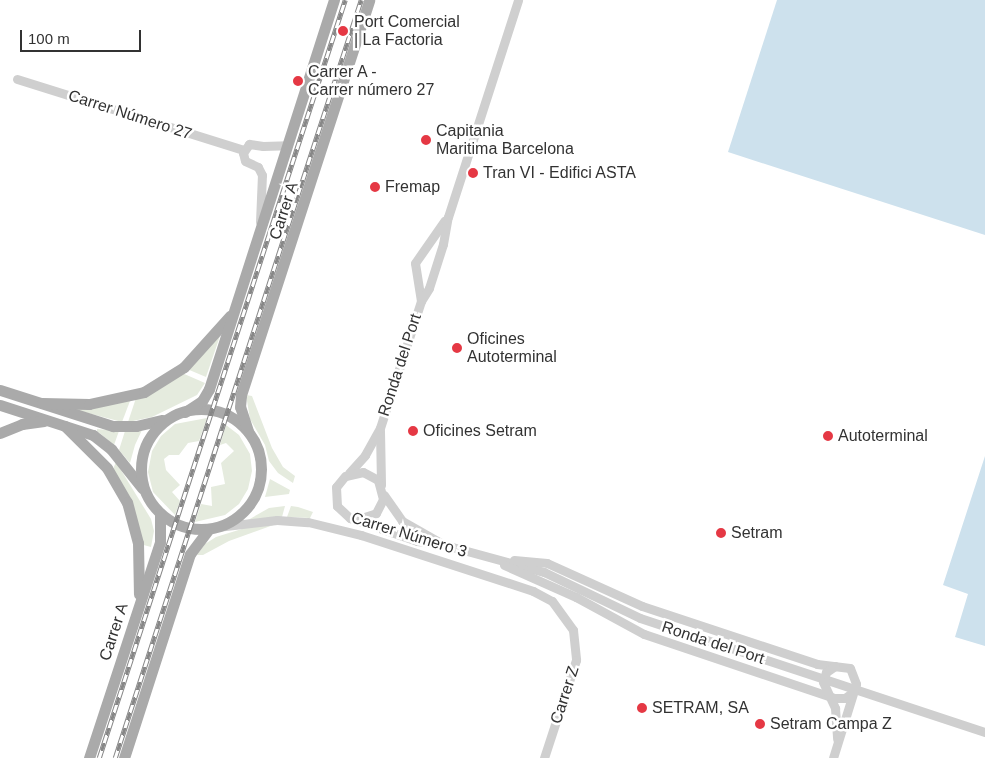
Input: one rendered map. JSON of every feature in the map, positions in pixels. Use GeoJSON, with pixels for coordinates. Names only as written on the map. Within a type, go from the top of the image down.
{"type":"FeatureCollection","features":[{"type":"Feature","properties":{"kind":"main road","name":"Carrer A"},"geometry":{"type":"LineString","coordinates":[[185,412],[202,400],[209,389],[334,0]]}},
{"type":"Feature","properties":{"kind":"main road","name":"Carrer A"},"geometry":{"type":"LineString","coordinates":[[248,431],[240,407],[241,395],[369,0]]}},
{"type":"Feature","properties":{"kind":"main road"},"geometry":{"type":"LineString","coordinates":[[42,403],[102,403],[154,387],[184,368],[234,310]]}},
{"type":"Feature","properties":{"kind":"main road"},"geometry":{"type":"LineString","coordinates":[[0,390],[113,426],[136,426],[185,412],[218,412],[233,418],[248,431],[261,464],[258,489],[243,512],[213,528],[190,554],[124,758]]}},
{"type":"Feature","properties":{"kind":"main road"},"geometry":{"type":"LineString","coordinates":[[0,405],[65,426],[101,441],[145,491],[160,514],[182,528],[213,528]]}},
{"type":"Feature","properties":{"kind":"main road"},"geometry":{"type":"LineString","coordinates":[[145,491],[140,473],[143,448],[151,433],[169,418]]}},
{"type":"Feature","properties":{"kind":"main road"},"geometry":{"type":"LineString","coordinates":[[0,433],[22,424],[49,421]]}},
{"type":"Feature","properties":{"kind":"main road"},"geometry":{"type":"LineString","coordinates":[[65,426],[108,468],[127,502],[138,543],[139,607]]}},
{"type":"Feature","properties":{"kind":"main road","name":"Carrer A"},"geometry":{"type":"LineString","coordinates":[[89,758],[161,535],[160,514]]}},
{"type":"Feature","properties":{"kind":"street","name":"Ronda del Port"},"geometry":{"type":"LineString","coordinates":[[380,428],[421,301],[429,288],[443,244],[448,217],[518,0]]}},
{"type":"Feature","properties":{"kind":"street","name":"Carrer Número 27"},"geometry":{"type":"LineString","coordinates":[[17,79],[243,150]]}},
{"type":"Feature","properties":{"kind":"street"},"geometry":{"type":"LineString","coordinates":[[260,230],[262,176],[258,167],[245,161],[243,150],[253,143],[263,146],[287,145]]}},
{"type":"Feature","properties":{"kind":"street","name":"Ronda del Port"},"geometry":{"type":"LineString","coordinates":[[421,301],[415,263],[448,217]]}},
{"type":"Feature","properties":{"kind":"street"},"geometry":{"type":"LineString","coordinates":[[380,428],[365,456],[336,487],[335,501],[343,514],[355,520],[417,541],[446,545]]}},
{"type":"Feature","properties":{"kind":"street"},"geometry":{"type":"LineString","coordinates":[[355,520],[376,514],[382,504],[380,428]]}},
{"type":"Feature","properties":{"kind":"street"},"geometry":{"type":"LineString","coordinates":[[345,476],[363,472],[374,476],[382,490]]}},
{"type":"Feature","properties":{"kind":"street","name":"Carrer Número 3"},"geometry":{"type":"LineString","coordinates":[[382,490],[390,508],[402,521],[446,545]]}},
{"type":"Feature","properties":{"kind":"street","name":"Carrer Número 3"},"geometry":{"type":"LineString","coordinates":[[213,528],[293,520],[361,536],[542,595],[558,607],[573,630]]}},
{"type":"Feature","properties":{"kind":"street","name":"Ronda del Port"},"geometry":{"type":"LineString","coordinates":[[446,545],[562,579],[626,613],[984,732]]}},
{"type":"Feature","properties":{"kind":"street"},"geometry":{"type":"LineString","coordinates":[[490,558],[547,563],[642,606],[818,664],[837,664],[854,671],[856,684],[833,758]]}},
{"type":"Feature","properties":{"kind":"street"},"geometry":{"type":"LineString","coordinates":[[490,558],[576,597],[644,634],[842,699],[852,692]]}},
{"type":"Feature","properties":{"kind":"street","name":"Carrer Z"},"geometry":{"type":"LineString","coordinates":[[544,758],[576,660],[573,630]]}},
{"type":"Feature","properties":{"kind":"street"},"geometry":{"type":"LineString","coordinates":[[837,664],[828,669],[823,678],[838,717],[837,746]]}},
{"type":"Feature","properties":{"kind":"shaded area"},"geometry":{"type":"Polygon","coordinates":[[[220,336],[206,377],[187,369],[220,336]]]}},
{"type":"Feature","properties":{"kind":"shaded area"},"geometry":{"type":"Polygon","coordinates":[[[182,373],[205,383],[197,395],[152,417],[128,422],[136,398],[182,373]]]}},
{"type":"Feature","properties":{"kind":"shaded area"},"geometry":{"type":"Polygon","coordinates":[[[246,395],[252,396],[272,448],[283,467],[295,476],[293,483],[278,473],[269,461],[265,445],[250,419],[246,395]]]}},
{"type":"Feature","properties":{"kind":"shaded area"},"geometry":{"type":"Polygon","coordinates":[[[130,401],[122,422],[65,407],[130,401]]]}},
{"type":"Feature","properties":{"kind":"shaded area"},"geometry":{"type":"Polygon","coordinates":[[[207,418],[199,441],[188,443],[179,455],[169,455],[164,459],[166,470],[180,485],[172,492],[180,501],[175,515],[153,492],[148,472],[152,451],[161,436],[175,424],[207,418]]]}},
{"type":"Feature","properties":{"kind":"shaded area"},"geometry":{"type":"Polygon","coordinates":[[[226,425],[239,435],[250,454],[252,471],[248,489],[239,504],[225,515],[195,522],[201,504],[212,506],[211,487],[225,484],[221,463],[234,451],[226,443],[220,445],[226,425]]]}},
{"type":"Feature","properties":{"kind":"shaded area"},"geometry":{"type":"Polygon","coordinates":[[[97,429],[119,431],[114,445],[97,431],[97,429]]]}},
{"type":"Feature","properties":{"kind":"shaded area"},"geometry":{"type":"Polygon","coordinates":[[[142,430],[130,463],[119,450],[125,431],[142,430]]]}},
{"type":"Feature","properties":{"kind":"shaded area"},"geometry":{"type":"Polygon","coordinates":[[[116,462],[151,519],[154,531],[151,547],[140,544],[113,469],[116,462]]]}},
{"type":"Feature","properties":{"kind":"shaded area"},"geometry":{"type":"Polygon","coordinates":[[[270,479],[290,490],[289,494],[265,497],[270,479]]]}},
{"type":"Feature","properties":{"kind":"shaded area"},"geometry":{"type":"Polygon","coordinates":[[[285,506],[282,517],[248,520],[269,508],[285,506]]]}},
{"type":"Feature","properties":{"kind":"shaded area"},"geometry":{"type":"Polygon","coordinates":[[[291,506],[313,512],[310,518],[287,517],[291,506]]]}},
{"type":"Feature","properties":{"kind":"shaded area"},"geometry":{"type":"Polygon","coordinates":[[[279,523],[229,541],[203,555],[197,555],[205,544],[216,537],[245,528],[279,523]]]}},
{"type":"Feature","properties":{"kind":"water"},"geometry":{"type":"Polygon","coordinates":[[[777,0],[985,0],[985,235],[728,152],[777,0]]]}},
{"type":"Feature","properties":{"kind":"water"},"geometry":{"type":"Polygon","coordinates":[[[985,456],[985,646],[955,637],[968,594],[943,585],[985,456]]]}},
{"type":"Feature","properties":{"kind":"railway"},"geometry":{"type":"LineString","coordinates":[[99,758],[345,0]]}},
{"type":"Feature","properties":{"kind":"railway"},"geometry":{"type":"LineString","coordinates":[[115,758],[361,0]]}},
{"type":"Feature","properties":{"kind":"place","name":"Port Comercial | La Factoria"},"geometry":{"type":"Point","coordinates":[343,31]}},
{"type":"Feature","properties":{"kind":"place","name":"Carrer A - Carrer número 27"},"geometry":{"type":"Point","coordinates":[298,81]}},
{"type":"Feature","properties":{"kind":"place","name":"Capitania Maritima Barcelona"},"geometry":{"type":"Point","coordinates":[426,140]}},
{"type":"Feature","properties":{"kind":"place","name":"Tran VI - Edifici ASTA"},"geometry":{"type":"Point","coordinates":[473,173]}},
{"type":"Feature","properties":{"kind":"place","name":"Fremap"},"geometry":{"type":"Point","coordinates":[375,187]}},
{"type":"Feature","properties":{"kind":"place","name":"Oficines Autoterminal"},"geometry":{"type":"Point","coordinates":[457,348]}},
{"type":"Feature","properties":{"kind":"place","name":"Oficines Setram"},"geometry":{"type":"Point","coordinates":[413,431]}},
{"type":"Feature","properties":{"kind":"place","name":"Autoterminal"},"geometry":{"type":"Point","coordinates":[828,436]}},
{"type":"Feature","properties":{"kind":"place","name":"Setram"},"geometry":{"type":"Point","coordinates":[721,533]}},
{"type":"Feature","properties":{"kind":"place","name":"SETRAM, SA"},"geometry":{"type":"Point","coordinates":[642,708]}},
{"type":"Feature","properties":{"kind":"place","name":"Setram Campa Z"},"geometry":{"type":"Point","coordinates":[760,724]}}]}
